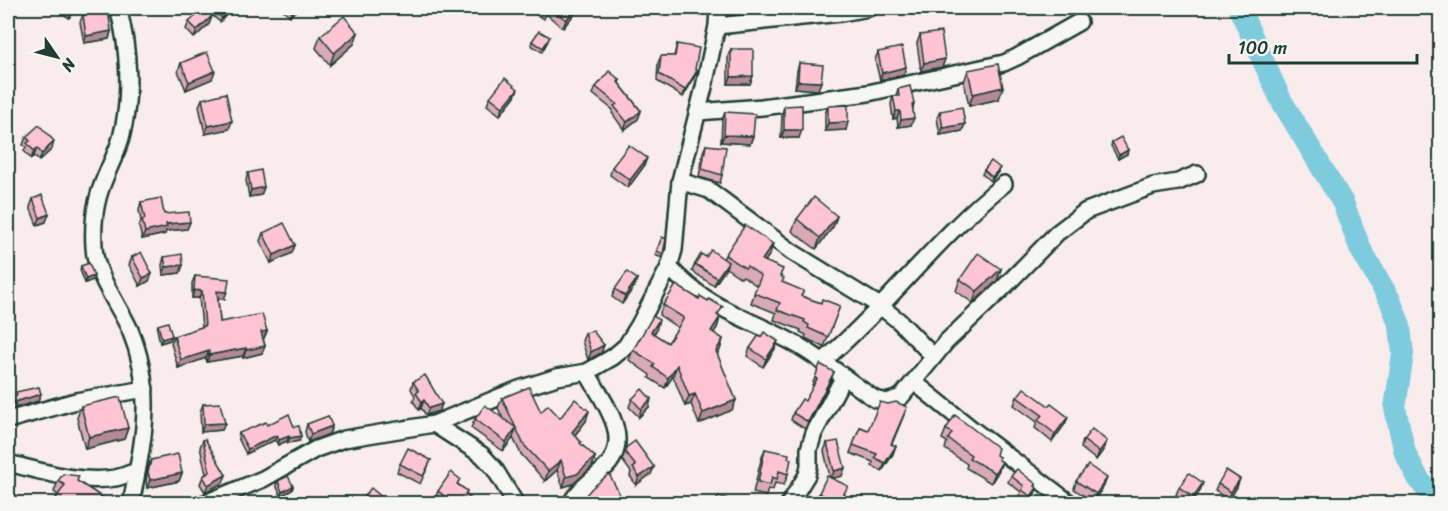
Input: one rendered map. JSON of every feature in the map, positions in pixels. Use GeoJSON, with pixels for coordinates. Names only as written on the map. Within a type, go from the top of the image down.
{"type":"FeatureCollection","features":[{"type":"Feature","properties":{"kind":"street"},"geometry":{"type":"LineString","coordinates":[[118,8],[125,52],[125,114],[114,161],[99,196],[94,221],[94,249],[98,267],[129,328],[140,357],[145,389],[145,430],[131,504]]}},
{"type":"Feature","properties":{"kind":"street"},"geometry":{"type":"LineString","coordinates":[[203,504],[263,479],[316,449],[344,439],[434,424],[519,389],[556,377],[587,372],[613,357],[626,346],[669,267],[674,250],[680,181],[717,26],[718,8]]}},
{"type":"Feature","properties":{"kind":"street"},"geometry":{"type":"LineString","coordinates":[[717,26],[869,8]]}},
{"type":"Feature","properties":{"kind":"street"},"geometry":{"type":"LineString","coordinates":[[698,112],[772,106],[868,93],[1004,63],[1079,22]]}},
{"type":"Feature","properties":{"kind":"street"},"geometry":{"type":"LineString","coordinates":[[669,267],[685,284],[722,309],[800,347],[875,399],[887,402],[901,397],[933,356],[1040,249],[1086,211],[1153,186],[1178,182],[1197,174]]}},
{"type":"Feature","properties":{"kind":"street"},"geometry":{"type":"LineString","coordinates":[[680,181],[709,190],[792,252],[880,306],[899,321],[933,356]]}},
{"type":"Feature","properties":{"kind":"street"},"geometry":{"type":"LineString","coordinates":[[822,362],[847,341],[960,222],[1004,183]]}},
{"type":"Feature","properties":{"kind":"street"},"geometry":{"type":"LineString","coordinates":[[570,504],[584,487],[607,466],[618,450],[618,435],[612,419],[587,372]]}},
{"type":"Feature","properties":{"kind":"street"},"geometry":{"type":"LineString","coordinates":[[789,504],[807,475],[809,449],[814,433],[843,378]]}},
{"type":"Feature","properties":{"kind":"street"},"geometry":{"type":"LineString","coordinates":[[914,382],[1071,504]]}},
{"type":"Feature","properties":{"kind":"street"},"geometry":{"type":"LineString","coordinates":[[8,420],[76,401],[145,389]]}},
{"type":"Feature","properties":{"kind":"street"},"geometry":{"type":"LineString","coordinates":[[434,424],[482,455],[494,468],[516,504]]}},
{"type":"Feature","properties":{"kind":"street"},"geometry":{"type":"LineString","coordinates":[[8,463],[52,473],[99,479],[117,478],[137,471]]}},
{"type":"Feature","properties":{"kind":"building"},"geometry":{"type":"Polygon","coordinates":[[[204,8],[212,16],[197,30],[189,22],[204,8]]]}},
{"type":"Feature","properties":{"kind":"building"},"geometry":{"type":"Polygon","coordinates":[[[218,8],[229,10],[222,18],[215,12],[218,8]]]}},
{"type":"Feature","properties":{"kind":"building"},"geometry":{"type":"Polygon","coordinates":[[[551,8],[576,8],[566,20],[551,8]]]}},
{"type":"Feature","properties":{"kind":"building"},"geometry":{"type":"Polygon","coordinates":[[[108,10],[111,31],[86,36],[83,15],[108,10]]]}},
{"type":"Feature","properties":{"kind":"building"},"geometry":{"type":"Polygon","coordinates":[[[344,16],[358,33],[334,53],[320,36],[344,16]]]}},
{"type":"Feature","properties":{"kind":"building"},"geometry":{"type":"Polygon","coordinates":[[[539,31],[550,37],[543,48],[532,41],[539,31]]]}},
{"type":"Feature","properties":{"kind":"building"},"geometry":{"type":"Polygon","coordinates":[[[941,32],[945,59],[924,63],[920,35],[941,32]]]}},
{"type":"Feature","properties":{"kind":"building"},"geometry":{"type":"Polygon","coordinates":[[[677,44],[699,48],[695,69],[697,71],[685,90],[659,74],[661,56],[675,56],[677,44]]]}},
{"type":"Feature","properties":{"kind":"building"},"geometry":{"type":"Polygon","coordinates":[[[902,47],[906,67],[882,73],[878,52],[902,47]]]}},
{"type":"Feature","properties":{"kind":"building"},"geometry":{"type":"Polygon","coordinates":[[[731,49],[753,49],[753,76],[731,77],[731,49]]]}},
{"type":"Feature","properties":{"kind":"building"},"geometry":{"type":"Polygon","coordinates":[[[207,52],[215,71],[189,82],[181,63],[207,52]]]}},
{"type":"Feature","properties":{"kind":"building"},"geometry":{"type":"Polygon","coordinates":[[[799,63],[823,65],[821,82],[798,81],[799,63]]]}},
{"type":"Feature","properties":{"kind":"building"},"geometry":{"type":"Polygon","coordinates":[[[998,64],[1003,87],[973,94],[968,70],[998,64]]]}},
{"type":"Feature","properties":{"kind":"building"},"geometry":{"type":"Polygon","coordinates":[[[609,71],[620,80],[618,82],[641,111],[627,122],[614,106],[617,104],[596,87],[609,71]]]}},
{"type":"Feature","properties":{"kind":"building"},"geometry":{"type":"Polygon","coordinates":[[[505,78],[518,89],[503,107],[490,97],[505,78]]]}},
{"type":"Feature","properties":{"kind":"building"},"geometry":{"type":"Polygon","coordinates":[[[910,86],[914,103],[912,104],[914,118],[901,120],[900,111],[896,111],[893,96],[899,96],[898,89],[910,86]]]}},
{"type":"Feature","properties":{"kind":"building"},"geometry":{"type":"Polygon","coordinates":[[[226,93],[232,121],[208,126],[202,99],[226,93]]]}},
{"type":"Feature","properties":{"kind":"building"},"geometry":{"type":"Polygon","coordinates":[[[802,105],[802,130],[784,130],[784,106],[802,105]]]}},
{"type":"Feature","properties":{"kind":"building"},"geometry":{"type":"Polygon","coordinates":[[[848,105],[848,122],[828,123],[828,106],[848,105]]]}},
{"type":"Feature","properties":{"kind":"building"},"geometry":{"type":"Polygon","coordinates":[[[962,107],[965,124],[943,128],[940,111],[962,107]]]}},
{"type":"Feature","properties":{"kind":"building"},"geometry":{"type":"Polygon","coordinates":[[[725,112],[755,114],[753,136],[724,135],[725,112]]]}},
{"type":"Feature","properties":{"kind":"building"},"geometry":{"type":"Polygon","coordinates":[[[39,125],[54,141],[42,154],[37,148],[34,151],[27,143],[30,141],[26,137],[39,125]]]}},
{"type":"Feature","properties":{"kind":"building"},"geometry":{"type":"Polygon","coordinates":[[[1121,137],[1128,150],[1119,155],[1112,142],[1121,137]]]}},
{"type":"Feature","properties":{"kind":"building"},"geometry":{"type":"Polygon","coordinates":[[[629,145],[647,158],[630,180],[612,167],[629,145]]]}},
{"type":"Feature","properties":{"kind":"building"},"geometry":{"type":"Polygon","coordinates":[[[706,145],[726,147],[722,175],[702,169],[706,145]]]}},
{"type":"Feature","properties":{"kind":"building"},"geometry":{"type":"Polygon","coordinates":[[[991,161],[1000,168],[992,177],[984,170],[991,161]]]}},
{"type":"Feature","properties":{"kind":"building"},"geometry":{"type":"Polygon","coordinates":[[[261,170],[264,187],[251,190],[248,173],[261,170]]]}},
{"type":"Feature","properties":{"kind":"building"},"geometry":{"type":"Polygon","coordinates":[[[42,195],[49,214],[40,218],[33,199],[42,195]]]}},
{"type":"Feature","properties":{"kind":"building"},"geometry":{"type":"Polygon","coordinates":[[[814,197],[837,216],[820,238],[797,219],[814,197]]]}},
{"type":"Feature","properties":{"kind":"building"},"geometry":{"type":"Polygon","coordinates":[[[161,198],[164,214],[189,212],[190,222],[166,224],[167,227],[145,232],[141,202],[161,198]]]}},
{"type":"Feature","properties":{"kind":"building"},"geometry":{"type":"Polygon","coordinates":[[[284,223],[295,245],[274,255],[263,233],[284,223]]]}},
{"type":"Feature","properties":{"kind":"building"},"geometry":{"type":"Polygon","coordinates":[[[745,225],[773,244],[762,260],[783,269],[780,276],[784,278],[782,282],[804,291],[801,296],[821,303],[822,299],[840,306],[828,337],[808,328],[809,325],[804,322],[805,320],[777,310],[780,303],[754,293],[761,276],[725,255],[745,225]]]}},
{"type":"Feature","properties":{"kind":"building"},"geometry":{"type":"Polygon","coordinates":[[[662,237],[666,239],[663,254],[657,251],[662,237]]]}},
{"type":"Feature","properties":{"kind":"building"},"geometry":{"type":"Polygon","coordinates":[[[711,250],[728,262],[717,278],[695,264],[701,254],[706,257],[711,250]]]}},
{"type":"Feature","properties":{"kind":"building"},"geometry":{"type":"Polygon","coordinates":[[[141,252],[152,274],[143,278],[132,257],[141,252]]]}},
{"type":"Feature","properties":{"kind":"building"},"geometry":{"type":"Polygon","coordinates":[[[978,253],[1001,269],[977,291],[960,279],[978,253]]]}},
{"type":"Feature","properties":{"kind":"building"},"geometry":{"type":"Polygon","coordinates":[[[182,254],[183,265],[166,267],[164,257],[182,254]]]}},
{"type":"Feature","properties":{"kind":"building"},"geometry":{"type":"Polygon","coordinates":[[[89,263],[94,276],[86,279],[81,266],[89,263]]]}},
{"type":"Feature","properties":{"kind":"building"},"geometry":{"type":"Polygon","coordinates":[[[627,272],[637,279],[625,296],[615,289],[627,272]]]}},
{"type":"Feature","properties":{"kind":"building"},"geometry":{"type":"Polygon","coordinates":[[[195,276],[229,279],[227,292],[217,291],[220,322],[262,314],[267,331],[261,332],[265,346],[209,355],[209,351],[181,360],[174,336],[205,326],[202,291],[194,290],[195,276]]]}},
{"type":"Feature","properties":{"kind":"building"},"geometry":{"type":"Polygon","coordinates":[[[676,285],[699,299],[700,296],[708,301],[709,299],[723,307],[711,331],[723,339],[716,351],[736,400],[703,413],[695,394],[689,396],[677,365],[668,378],[653,367],[655,364],[633,350],[653,316],[659,320],[651,332],[668,343],[684,318],[663,305],[676,285]]]}},
{"type":"Feature","properties":{"kind":"building"},"geometry":{"type":"Polygon","coordinates":[[[168,322],[172,336],[162,339],[158,325],[168,322]]]}},
{"type":"Feature","properties":{"kind":"building"},"geometry":{"type":"Polygon","coordinates":[[[593,331],[604,345],[591,352],[585,333],[593,331]]]}},
{"type":"Feature","properties":{"kind":"building"},"geometry":{"type":"Polygon","coordinates":[[[764,332],[778,341],[766,359],[750,348],[764,332]]]}},
{"type":"Feature","properties":{"kind":"building"},"geometry":{"type":"Polygon","coordinates":[[[820,364],[834,372],[808,422],[793,413],[802,399],[805,401],[817,379],[815,378],[820,364]]]}},
{"type":"Feature","properties":{"kind":"building"},"geometry":{"type":"Polygon","coordinates":[[[425,375],[442,404],[429,408],[416,393],[419,391],[413,382],[425,375]]]}},
{"type":"Feature","properties":{"kind":"building"},"geometry":{"type":"Polygon","coordinates":[[[39,387],[41,394],[8,404],[8,398],[17,395],[16,392],[39,387]]]}},
{"type":"Feature","properties":{"kind":"building"},"geometry":{"type":"Polygon","coordinates":[[[529,387],[541,412],[548,405],[560,418],[575,399],[589,411],[572,432],[595,457],[577,474],[566,477],[561,460],[548,471],[524,445],[502,398],[529,387]]]}},
{"type":"Feature","properties":{"kind":"building"},"geometry":{"type":"Polygon","coordinates":[[[1024,388],[1068,417],[1055,434],[1038,420],[1042,415],[1017,397],[1024,388]]]}},
{"type":"Feature","properties":{"kind":"building"},"geometry":{"type":"Polygon","coordinates":[[[642,389],[651,399],[641,409],[632,399],[642,389]]]}},
{"type":"Feature","properties":{"kind":"building"},"geometry":{"type":"Polygon","coordinates":[[[120,397],[128,428],[89,437],[81,406],[120,397]]]}},
{"type":"Feature","properties":{"kind":"building"},"geometry":{"type":"Polygon","coordinates":[[[880,402],[888,404],[896,402],[907,407],[891,444],[896,446],[885,463],[875,458],[877,454],[853,445],[860,427],[868,430],[880,402]]]}},
{"type":"Feature","properties":{"kind":"building"},"geometry":{"type":"Polygon","coordinates":[[[220,403],[225,423],[204,424],[203,404],[220,403]]]}},
{"type":"Feature","properties":{"kind":"building"},"geometry":{"type":"Polygon","coordinates":[[[485,405],[516,428],[506,442],[475,419],[485,405]]]}},
{"type":"Feature","properties":{"kind":"building"},"geometry":{"type":"Polygon","coordinates":[[[289,414],[294,427],[299,426],[301,436],[289,438],[289,436],[279,440],[277,435],[248,449],[239,433],[266,422],[267,425],[289,414]]]}},
{"type":"Feature","properties":{"kind":"building"},"geometry":{"type":"Polygon","coordinates":[[[955,415],[998,448],[996,455],[1002,462],[995,473],[969,458],[971,455],[948,439],[952,433],[946,429],[955,415]]]}},
{"type":"Feature","properties":{"kind":"building"},"geometry":{"type":"Polygon","coordinates":[[[328,416],[332,426],[311,434],[307,424],[328,416]]]}},
{"type":"Feature","properties":{"kind":"building"},"geometry":{"type":"Polygon","coordinates":[[[1092,429],[1107,441],[1099,452],[1083,440],[1092,429]]]}},
{"type":"Feature","properties":{"kind":"building"},"geometry":{"type":"Polygon","coordinates":[[[205,439],[226,475],[208,485],[203,476],[210,472],[203,440],[205,439]]]}},
{"type":"Feature","properties":{"kind":"building"},"geometry":{"type":"Polygon","coordinates":[[[635,441],[654,467],[639,477],[633,468],[636,466],[625,452],[627,447],[635,441]]]}},
{"type":"Feature","properties":{"kind":"building"},"geometry":{"type":"Polygon","coordinates":[[[838,441],[845,468],[834,471],[827,443],[838,441]]]}},
{"type":"Feature","properties":{"kind":"building"},"geometry":{"type":"Polygon","coordinates":[[[408,448],[431,460],[423,476],[400,464],[408,448]]]}},
{"type":"Feature","properties":{"kind":"building"},"geometry":{"type":"Polygon","coordinates":[[[765,449],[789,454],[788,458],[791,459],[788,474],[779,471],[777,479],[772,477],[770,485],[758,482],[765,449]]]}},
{"type":"Feature","properties":{"kind":"building"},"geometry":{"type":"Polygon","coordinates":[[[178,454],[182,473],[150,480],[148,472],[151,460],[178,454]]]}},
{"type":"Feature","properties":{"kind":"building"},"geometry":{"type":"Polygon","coordinates":[[[1088,465],[1107,478],[1096,494],[1076,481],[1088,465]]]}},
{"type":"Feature","properties":{"kind":"building"},"geometry":{"type":"Polygon","coordinates":[[[1017,469],[1036,484],[1037,488],[1031,496],[1022,490],[1024,486],[1011,476],[1017,469]]]}},
{"type":"Feature","properties":{"kind":"building"},"geometry":{"type":"Polygon","coordinates":[[[1226,470],[1240,479],[1231,492],[1218,484],[1226,470]]]}},
{"type":"Feature","properties":{"kind":"building"},"geometry":{"type":"Polygon","coordinates":[[[451,472],[460,479],[457,484],[467,491],[465,494],[477,504],[455,504],[438,491],[451,472]]]}},
{"type":"Feature","properties":{"kind":"building"},"geometry":{"type":"Polygon","coordinates":[[[1189,473],[1203,483],[1193,497],[1179,487],[1189,473]]]}},
{"type":"Feature","properties":{"kind":"building"},"geometry":{"type":"Polygon","coordinates":[[[63,474],[79,476],[77,481],[105,499],[102,504],[52,504],[65,485],[58,481],[63,474]]]}},
{"type":"Feature","properties":{"kind":"building"},"geometry":{"type":"Polygon","coordinates":[[[609,474],[625,504],[578,504],[592,488],[609,474]]]}},
{"type":"Feature","properties":{"kind":"building"},"geometry":{"type":"Polygon","coordinates":[[[288,476],[293,486],[282,492],[278,481],[288,476]]]}},
{"type":"Feature","properties":{"kind":"building"},"geometry":{"type":"Polygon","coordinates":[[[827,476],[848,486],[839,503],[819,493],[827,476]]]}},
{"type":"Feature","properties":{"kind":"building"},"geometry":{"type":"Polygon","coordinates":[[[371,488],[390,504],[360,504],[371,488]]]}},
{"type":"Feature","properties":{"kind":"building"},"geometry":{"type":"Polygon","coordinates":[[[718,496],[736,502],[735,504],[715,504],[718,496]]]}},
{"type":"Feature","properties":{"kind":"building"},"geometry":{"type":"Polygon","coordinates":[[[1057,496],[1068,504],[1052,504],[1057,496]]]}},
{"type":"Feature","properties":{"kind":"waterway"},"geometry":{"type":"LineString","coordinates":[[1239,8],[1281,100],[1343,203],[1361,250],[1390,300],[1400,326],[1403,354],[1395,408],[1405,453],[1418,478],[1429,493],[1440,502]]}}]}
